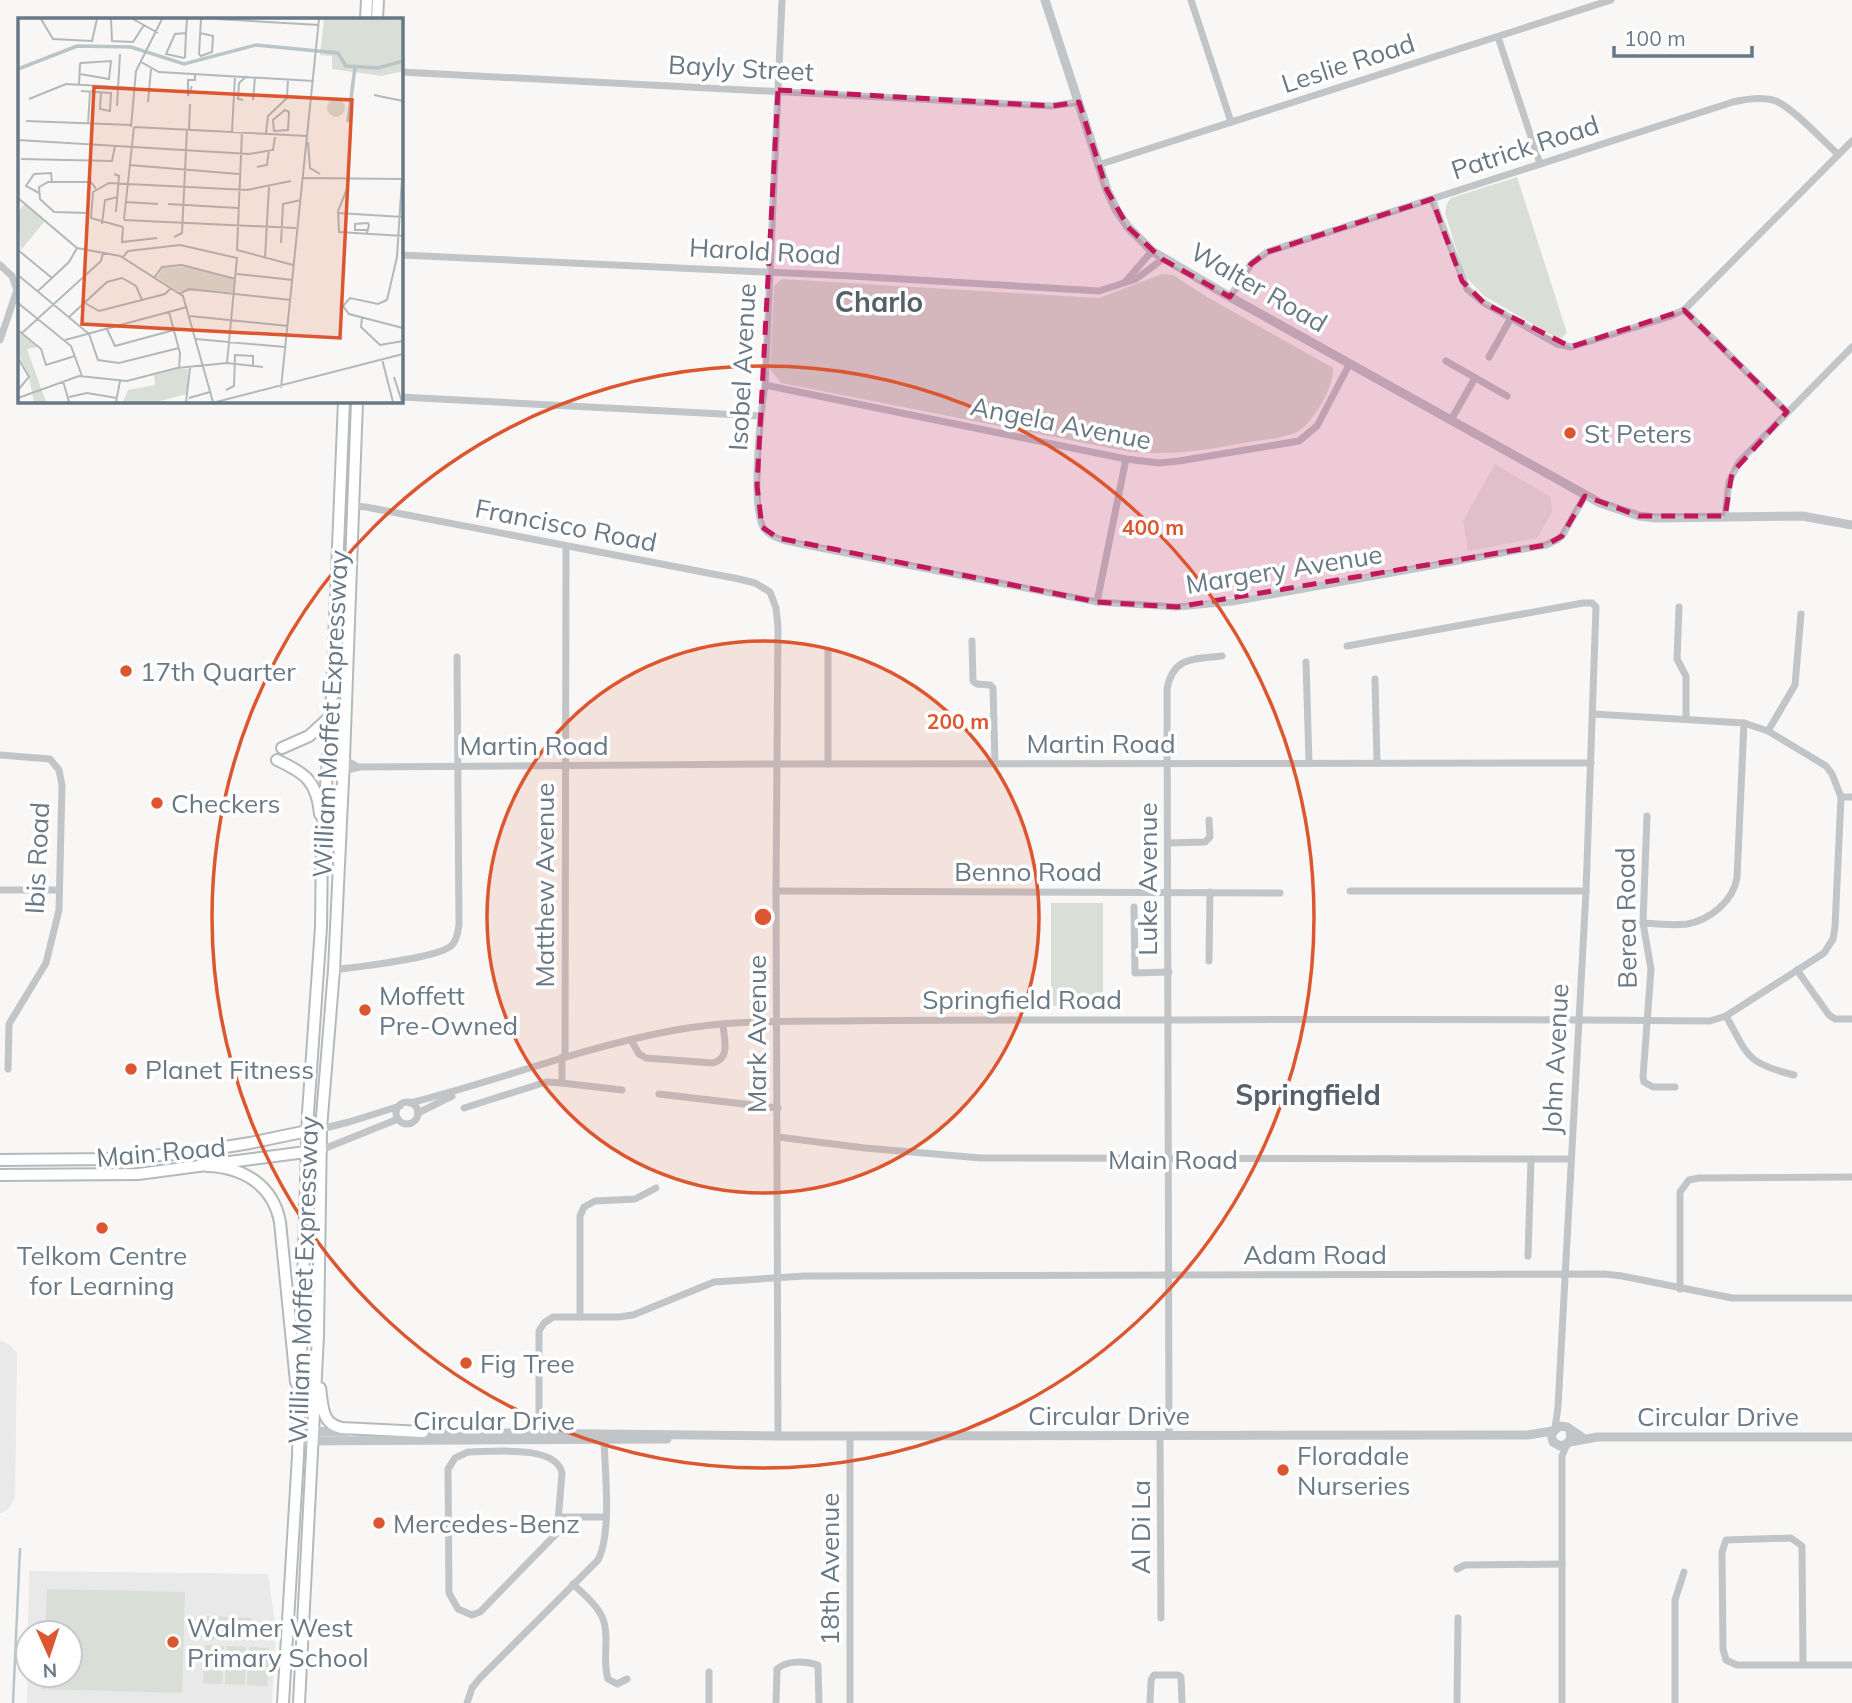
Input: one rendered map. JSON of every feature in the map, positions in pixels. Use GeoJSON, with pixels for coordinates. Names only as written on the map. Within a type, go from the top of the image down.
{"type":"FeatureCollection","features":[{"type":"Feature","properties":{"kind":"main road"},"geometry":{"type":"LineString","coordinates":[[366,18],[367,0]]}},
{"type":"Feature","properties":{"kind":"main road"},"geometry":{"type":"LineString","coordinates":[[377,18],[378,0]]}},
{"type":"Feature","properties":{"kind":"main road","name":"William Moffet Expressway"},"geometry":{"type":"LineString","coordinates":[[283,1703],[299,1436],[307,1130],[321,927],[322,841],[331,716],[344,402]]}},
{"type":"Feature","properties":{"kind":"main road"},"geometry":{"type":"LineString","coordinates":[[357,402],[334,970],[321,1129],[316,1376],[324,1415],[331,1425],[342,1428],[424,1432]]}},
{"type":"Feature","properties":{"kind":"main road"},"geometry":{"type":"LineString","coordinates":[[282,748],[309,736],[331,716]]}},
{"type":"Feature","properties":{"kind":"main road"},"geometry":{"type":"LineString","coordinates":[[277,760],[297,770],[312,782],[319,805],[322,841]]}},
{"type":"Feature","properties":{"kind":"main road","name":"Main Road"},"geometry":{"type":"LineString","coordinates":[[0,1160],[108,1159],[188,1153],[321,1129]]}},
{"type":"Feature","properties":{"kind":"main road","name":"Main Road"},"geometry":{"type":"LineString","coordinates":[[0,1175],[123,1174],[207,1166],[321,1150]]}},
{"type":"Feature","properties":{"kind":"main road"},"geometry":{"type":"LineString","coordinates":[[207,1166],[226,1168],[249,1176],[262,1186],[275,1206],[280,1222],[294,1374],[300,1387]]}},
{"type":"Feature","properties":{"kind":"main road","name":"William Moffet Expressway"},"geometry":{"type":"LineString","coordinates":[[299,1703],[316,1376]]}},
{"type":"Feature","properties":{"kind":"street","name":"Isobel Avenue"},"geometry":{"type":"LineString","coordinates":[[762,527],[757,503],[760,416],[765,385],[782,0]]}},
{"type":"Feature","properties":{"kind":"street","name":"Walter Road"},"geometry":{"type":"LineString","coordinates":[[1045,0],[1098,165],[1117,211],[1152,251],[1230,298],[1585,496],[1639,516],[1676,519],[1802,516],[1852,525]]}},
{"type":"Feature","properties":{"kind":"street"},"geometry":{"type":"LineString","coordinates":[[1191,0],[1231,122]]}},
{"type":"Feature","properties":{"kind":"street","name":"Leslie Road"},"geometry":{"type":"LineString","coordinates":[[1098,165],[1611,0]]}},
{"type":"Feature","properties":{"kind":"street"},"geometry":{"type":"LineString","coordinates":[[1498,37],[1540,164]]}},
{"type":"Feature","properties":{"kind":"street","name":"Bayly Street"},"geometry":{"type":"LineString","coordinates":[[402,72],[1052,106],[1079,102]]}},
{"type":"Feature","properties":{"kind":"street","name":"Patrick Road"},"geometry":{"type":"LineString","coordinates":[[1230,298],[1251,264],[1268,253],[1732,102],[1750,99],[1774,100],[1785,106],[1838,154]]}},
{"type":"Feature","properties":{"kind":"street"},"geometry":{"type":"LineString","coordinates":[[1432,199],[1467,289],[1475,297],[1557,344],[1571,347],[1684,310],[1852,141]]}},
{"type":"Feature","properties":{"kind":"street"},"geometry":{"type":"LineString","coordinates":[[1125,282],[1152,251]]}},
{"type":"Feature","properties":{"kind":"street","name":"Harold Road"},"geometry":{"type":"LineString","coordinates":[[402,255],[1099,291],[1141,276],[1164,258]]}},
{"type":"Feature","properties":{"kind":"street"},"geometry":{"type":"LineString","coordinates":[[0,265],[12,276],[17,290],[0,340]]}},
{"type":"Feature","properties":{"kind":"street"},"geometry":{"type":"LineString","coordinates":[[1684,310],[1787,412]]}},
{"type":"Feature","properties":{"kind":"street"},"geometry":{"type":"LineString","coordinates":[[1489,357],[1511,318]]}},
{"type":"Feature","properties":{"kind":"street"},"geometry":{"type":"LineString","coordinates":[[1725,516],[1732,472],[1852,347]]}},
{"type":"Feature","properties":{"kind":"street"},"geometry":{"type":"LineString","coordinates":[[1446,361],[1507,396]]}},
{"type":"Feature","properties":{"kind":"street","name":"Angela Avenue"},"geometry":{"type":"LineString","coordinates":[[765,385],[1126,459],[1159,463],[1299,441],[1317,426],[1349,363]]}},
{"type":"Feature","properties":{"kind":"street"},"geometry":{"type":"LineString","coordinates":[[1451,420],[1475,378]]}},
{"type":"Feature","properties":{"kind":"street"},"geometry":{"type":"LineString","coordinates":[[402,397],[760,416]]}},
{"type":"Feature","properties":{"kind":"street"},"geometry":{"type":"LineString","coordinates":[[1097,602],[1126,459]]}},
{"type":"Feature","properties":{"kind":"street","name":"Margery Avenue"},"geometry":{"type":"LineString","coordinates":[[762,527],[778,538],[810,547],[1097,602],[1177,607],[1232,602],[1546,545],[1562,536],[1585,496]]}},
{"type":"Feature","properties":{"kind":"street","name":"Francisco Road"},"geometry":{"type":"LineString","coordinates":[[351,506],[748,581],[770,592]]}},
{"type":"Feature","properties":{"kind":"street","name":"Matthew Avenue"},"geometry":{"type":"LineString","coordinates":[[562,1083],[566,547]]}},
{"type":"Feature","properties":{"kind":"street","name":"Mark Avenue"},"geometry":{"type":"LineString","coordinates":[[770,592],[776,608],[778,627],[778,1436]]}},
{"type":"Feature","properties":{"kind":"street","name":"John Avenue"},"geometry":{"type":"LineString","coordinates":[[1347,646],[1592,603],[1596,607],[1586,891],[1558,1407],[1554,1429]]}},
{"type":"Feature","properties":{"kind":"street"},"geometry":{"type":"LineString","coordinates":[[1679,607],[1677,659],[1686,676],[1686,718]]}},
{"type":"Feature","properties":{"kind":"street"},"geometry":{"type":"LineString","coordinates":[[1768,731],[1796,685],[1801,614]]}},
{"type":"Feature","properties":{"kind":"street"},"geometry":{"type":"LineString","coordinates":[[972,641],[973,681],[993,688],[995,764]]}},
{"type":"Feature","properties":{"kind":"street"},"geometry":{"type":"LineString","coordinates":[[828,651],[828,764]]}},
{"type":"Feature","properties":{"kind":"street"},"geometry":{"type":"LineString","coordinates":[[334,970],[433,954],[452,946],[459,925],[457,656]]}},
{"type":"Feature","properties":{"kind":"street","name":"Luke Avenue"},"geometry":{"type":"LineString","coordinates":[[1165,1436],[1169,1276],[1167,689],[1172,670],[1190,659],[1223,656]]}},
{"type":"Feature","properties":{"kind":"street"},"geometry":{"type":"LineString","coordinates":[[1306,662],[1308,763]]}},
{"type":"Feature","properties":{"kind":"street"},"geometry":{"type":"LineString","coordinates":[[1375,679],[1377,763]]}},
{"type":"Feature","properties":{"kind":"street"},"geometry":{"type":"LineString","coordinates":[[1593,714],[1744,723],[1768,731],[1826,766],[1832,774],[1841,797],[1833,939],[1824,953],[1726,1016],[1753,1060],[1768,1068],[1794,1075]]}},
{"type":"Feature","properties":{"kind":"street"},"geometry":{"type":"LineString","coordinates":[[1643,923],[1679,925],[1694,922],[1718,909],[1731,896],[1737,878],[1744,723]]}},
{"type":"Feature","properties":{"kind":"street","name":"Ibis Road"},"geometry":{"type":"LineString","coordinates":[[0,755],[44,757],[56,764],[62,785],[59,910],[46,963],[9,1024],[8,1069]]}},
{"type":"Feature","properties":{"kind":"street"},"geometry":{"type":"LineString","coordinates":[[327,762],[344,765]]}},
{"type":"Feature","properties":{"kind":"street"},"geometry":{"type":"LineString","coordinates":[[327,762],[344,765]]}},
{"type":"Feature","properties":{"kind":"street","name":"Martin Road"},"geometry":{"type":"LineString","coordinates":[[344,765],[1591,763]]}},
{"type":"Feature","properties":{"kind":"street"},"geometry":{"type":"LineString","coordinates":[[1841,797],[1852,797]]}},
{"type":"Feature","properties":{"kind":"street","name":"Berea Road"},"geometry":{"type":"LineString","coordinates":[[1647,816],[1643,923],[1651,961],[1643,1073],[1644,1082],[1653,1087],[1675,1087]]}},
{"type":"Feature","properties":{"kind":"street"},"geometry":{"type":"LineString","coordinates":[[1168,843],[1209,840],[1209,820]]}},
{"type":"Feature","properties":{"kind":"street"},"geometry":{"type":"LineString","coordinates":[[0,890],[59,890]]}},
{"type":"Feature","properties":{"kind":"street","name":"Benno Road"},"geometry":{"type":"LineString","coordinates":[[776,891],[1280,892]]}},
{"type":"Feature","properties":{"kind":"street"},"geometry":{"type":"LineString","coordinates":[[1350,891],[1586,891]]}},
{"type":"Feature","properties":{"kind":"street"},"geometry":{"type":"LineString","coordinates":[[1209,961],[1210,892]]}},
{"type":"Feature","properties":{"kind":"street"},"geometry":{"type":"LineString","coordinates":[[1134,907],[1135,973],[1168,972]]}},
{"type":"Feature","properties":{"kind":"street"},"geometry":{"type":"LineString","coordinates":[[1797,970],[1829,1015],[1835,1019],[1852,1019]]}},
{"type":"Feature","properties":{"kind":"street","name":"Springfield Road"},"geometry":{"type":"LineString","coordinates":[[410,1103],[631,1040],[671,1030],[723,1024],[778,1021],[1578,1018],[1710,1021],[1726,1016]]}},
{"type":"Feature","properties":{"kind":"street"},"geometry":{"type":"LineString","coordinates":[[631,1040],[639,1054],[646,1058],[713,1063],[722,1059],[725,1054],[723,1024]]}},
{"type":"Feature","properties":{"kind":"street"},"geometry":{"type":"LineString","coordinates":[[464,1108],[546,1082],[622,1090]]}},
{"type":"Feature","properties":{"kind":"street","name":"Springfield Road"},"geometry":{"type":"LineString","coordinates":[[418,1113],[475,1086]]}},
{"type":"Feature","properties":{"kind":"street"},"geometry":{"type":"LineString","coordinates":[[659,1094],[778,1108]]}},
{"type":"Feature","properties":{"kind":"street"},"geometry":{"type":"LineString","coordinates":[[321,1129],[349,1122],[400,1105],[410,1103],[418,1113],[416,1119],[411,1123],[398,1119],[400,1105]]}},
{"type":"Feature","properties":{"kind":"street"},"geometry":{"type":"LineString","coordinates":[[321,1150],[398,1119]]}},
{"type":"Feature","properties":{"kind":"street","name":"Main Road"},"geometry":{"type":"LineString","coordinates":[[778,1137],[946,1156],[1570,1159]]}},
{"type":"Feature","properties":{"kind":"street"},"geometry":{"type":"LineString","coordinates":[[1528,1255],[1531,1159]]}},
{"type":"Feature","properties":{"kind":"street"},"geometry":{"type":"LineString","coordinates":[[1680,1289],[1680,1192],[1689,1180],[1852,1177]]}},
{"type":"Feature","properties":{"kind":"street"},"geometry":{"type":"LineString","coordinates":[[580,1317],[580,1216],[583,1207],[595,1201],[635,1199],[656,1188]]}},
{"type":"Feature","properties":{"kind":"street","name":"Adam Road"},"geometry":{"type":"LineString","coordinates":[[539,1414],[541,1327],[553,1317],[633,1315],[714,1282],[804,1276],[1622,1276],[1732,1298],[1852,1298]]}},
{"type":"Feature","properties":{"kind":"street","name":"John Avenue"},"geometry":{"type":"LineString","coordinates":[[1558,1407],[1568,1428]]}},
{"type":"Feature","properties":{"kind":"street"},"geometry":{"type":"LineString","coordinates":[[1562,1703],[1562,1456],[1568,1443],[1568,1428]]}},
{"type":"Feature","properties":{"kind":"street","name":"Circular Drive"},"geometry":{"type":"LineString","coordinates":[[312,1436],[424,1432],[778,1436],[1528,1435],[1568,1428],[1584,1438]]}},
{"type":"Feature","properties":{"kind":"street"},"geometry":{"type":"LineString","coordinates":[[1554,1429],[1551,1437],[1562,1456]]}},
{"type":"Feature","properties":{"kind":"street","name":"Circular Drive"},"geometry":{"type":"LineString","coordinates":[[299,1436],[604,1441],[677,1439],[689,1435]]}},
{"type":"Feature","properties":{"kind":"street","name":"Circular Drive"},"geometry":{"type":"LineString","coordinates":[[1528,1435],[1555,1444],[1584,1438],[1852,1437]]}},
{"type":"Feature","properties":{"kind":"street","name":"18th Avenue"},"geometry":{"type":"LineString","coordinates":[[850,1436],[850,1703]]}},
{"type":"Feature","properties":{"kind":"street","name":"Al Di La"},"geometry":{"type":"LineString","coordinates":[[1161,1618],[1165,1436]]}},
{"type":"Feature","properties":{"kind":"street"},"geometry":{"type":"LineString","coordinates":[[467,1703],[476,1682],[601,1555],[605,1517],[604,1441]]}},
{"type":"Feature","properties":{"kind":"street"},"geometry":{"type":"LineString","coordinates":[[468,1452],[527,1452],[554,1459],[562,1472],[559,1517],[555,1536],[480,1612],[467,1615],[458,1609],[449,1593],[448,1469],[455,1458],[468,1452]]}},
{"type":"Feature","properties":{"kind":"street"},"geometry":{"type":"LineString","coordinates":[[559,1517],[605,1517]]}},
{"type":"Feature","properties":{"kind":"street"},"geometry":{"type":"LineString","coordinates":[[1803,1665],[1802,1546],[1791,1538],[1726,1540],[1723,1552],[1724,1657],[1737,1665],[1803,1665],[1852,1665]]}},
{"type":"Feature","properties":{"kind":"street"},"geometry":{"type":"LineString","coordinates":[[1457,1569],[1465,1565],[1562,1564]]}},
{"type":"Feature","properties":{"kind":"street"},"geometry":{"type":"LineString","coordinates":[[1675,1703],[1675,1600],[1684,1572]]}},
{"type":"Feature","properties":{"kind":"street"},"geometry":{"type":"LineString","coordinates":[[573,1584],[596,1608],[604,1621],[608,1679],[617,1684],[627,1679]]}},
{"type":"Feature","properties":{"kind":"street"},"geometry":{"type":"LineString","coordinates":[[1457,1703],[1458,1618]]}},
{"type":"Feature","properties":{"kind":"street"},"geometry":{"type":"LineString","coordinates":[[776,1703],[777,1669],[780,1665],[793,1663],[818,1665],[819,1703]]}},
{"type":"Feature","properties":{"kind":"street"},"geometry":{"type":"LineString","coordinates":[[709,1672],[709,1703]]}},
{"type":"Feature","properties":{"kind":"street"},"geometry":{"type":"LineString","coordinates":[[1150,1703],[1152,1677],[1178,1675],[1182,1679],[1182,1703]]}},
{"type":"Feature","properties":{"kind":"highlighted area"},"geometry":{"type":"Polygon","coordinates":[[[778,90],[1052,106],[1079,102],[1107,190],[1128,227],[1162,259],[1230,297],[1251,264],[1267,252],[1432,199],[1462,281],[1484,303],[1571,347],[1684,310],[1787,412],[1732,473],[1725,516],[1639,516],[1585,496],[1562,536],[1546,545],[1177,607],[1097,602],[778,538],[762,527],[757,486],[778,90]]]}},
{"type":"Feature","properties":{"kind":"shaded area"},"geometry":{"type":"Polygon","coordinates":[[[1517,177],[1567,333],[1560,340],[1484,296],[1467,278],[1445,213],[1451,198],[1517,177]]]}},
{"type":"Feature","properties":{"kind":"shaded area"},"geometry":{"type":"Polygon","coordinates":[[[1162,274],[1173,275],[1333,368],[1327,394],[1303,428],[1278,438],[1199,450],[1171,453],[1125,451],[781,383],[770,369],[774,286],[782,279],[1099,298],[1162,274]]]}},
{"type":"Feature","properties":{"kind":"shaded area"},"geometry":{"type":"Polygon","coordinates":[[[1495,464],[1551,497],[1552,512],[1537,538],[1468,551],[1463,521],[1495,464]]]}},
{"type":"Feature","properties":{"kind":"shaded area"},"geometry":{"type":"Polygon","coordinates":[[[1051,903],[1103,903],[1103,1006],[1051,1006],[1051,903]]]}},
{"type":"Feature","properties":{"kind":"shaded area"},"geometry":{"type":"Polygon","coordinates":[[[0,1340],[10,1345],[17,1353],[15,1498],[2,1513],[0,1513],[0,1340]]]}},
{"type":"Feature","properties":{"kind":"shaded area","name":"Walmer West Primary School"},"geometry":{"type":"Polygon","coordinates":[[[29,1571],[268,1574],[276,1628],[272,1703],[27,1703],[27,1689],[84,1689],[84,1619],[28,1619],[29,1571]]]}},
{"type":"Feature","properties":{"kind":"shaded area"},"geometry":{"type":"Polygon","coordinates":[[[47,1589],[185,1592],[182,1693],[42,1689],[84,1689],[84,1619],[46,1619],[47,1589]]]}},
{"type":"Feature","properties":{"kind":"shaded area"},"geometry":{"type":"Polygon","coordinates":[[[207,1616],[252,1618],[251,1641],[206,1639],[207,1616]]]}},
{"type":"Feature","properties":{"kind":"shaded area"},"geometry":{"type":"Polygon","coordinates":[[[205,1645],[224,1646],[222,1684],[203,1683],[205,1645]]]}},
{"type":"Feature","properties":{"kind":"shaded area"},"geometry":{"type":"Polygon","coordinates":[[[227,1646],[246,1647],[245,1685],[225,1684],[227,1646]]]}},
{"type":"Feature","properties":{"kind":"shaded area"},"geometry":{"type":"Polygon","coordinates":[[[249,1647],[269,1648],[267,1686],[247,1685],[249,1647]]]}},
{"type":"Feature","properties":{"kind":"waterway"},"geometry":{"type":"LineString","coordinates":[[13,1703],[20,1549]]}},
{"type":"Feature","properties":{"kind":"place","name":"St Peters"},"geometry":{"type":"Point","coordinates":[1570,433]}},
{"type":"Feature","properties":{"kind":"place","name":"17th Quarter"},"geometry":{"type":"Point","coordinates":[126,671]}},
{"type":"Feature","properties":{"kind":"place","name":"Checkers"},"geometry":{"type":"Point","coordinates":[157,803]}},
{"type":"Feature","properties":{"kind":"place","name":"Moffett Pre-Owned"},"geometry":{"type":"Point","coordinates":[365,1010]}},
{"type":"Feature","properties":{"kind":"place","name":"Planet Fitness"},"geometry":{"type":"Point","coordinates":[131,1069]}},
{"type":"Feature","properties":{"kind":"place","name":"Telkom Centre for Learning"},"geometry":{"type":"Point","coordinates":[102,1228]}},
{"type":"Feature","properties":{"kind":"place","name":"Fig Tree"},"geometry":{"type":"Point","coordinates":[466,1363]}},
{"type":"Feature","properties":{"kind":"place","name":"Floradale Nurseries"},"geometry":{"type":"Point","coordinates":[1283,1470]}},
{"type":"Feature","properties":{"kind":"place","name":"Mercedes-Benz"},"geometry":{"type":"Point","coordinates":[379,1523]}},
{"type":"Feature","properties":{"kind":"place","name":"Walmer West Primary School"},"geometry":{"type":"Point","coordinates":[173,1642]}},
{"type":"Feature","properties":{"kind":"district","name":"Charlo"},"geometry":{"type":"Point","coordinates":[879,301]}},
{"type":"Feature","properties":{"kind":"district","name":"Springfield"},"geometry":{"type":"Point","coordinates":[1308,1094]}}]}
